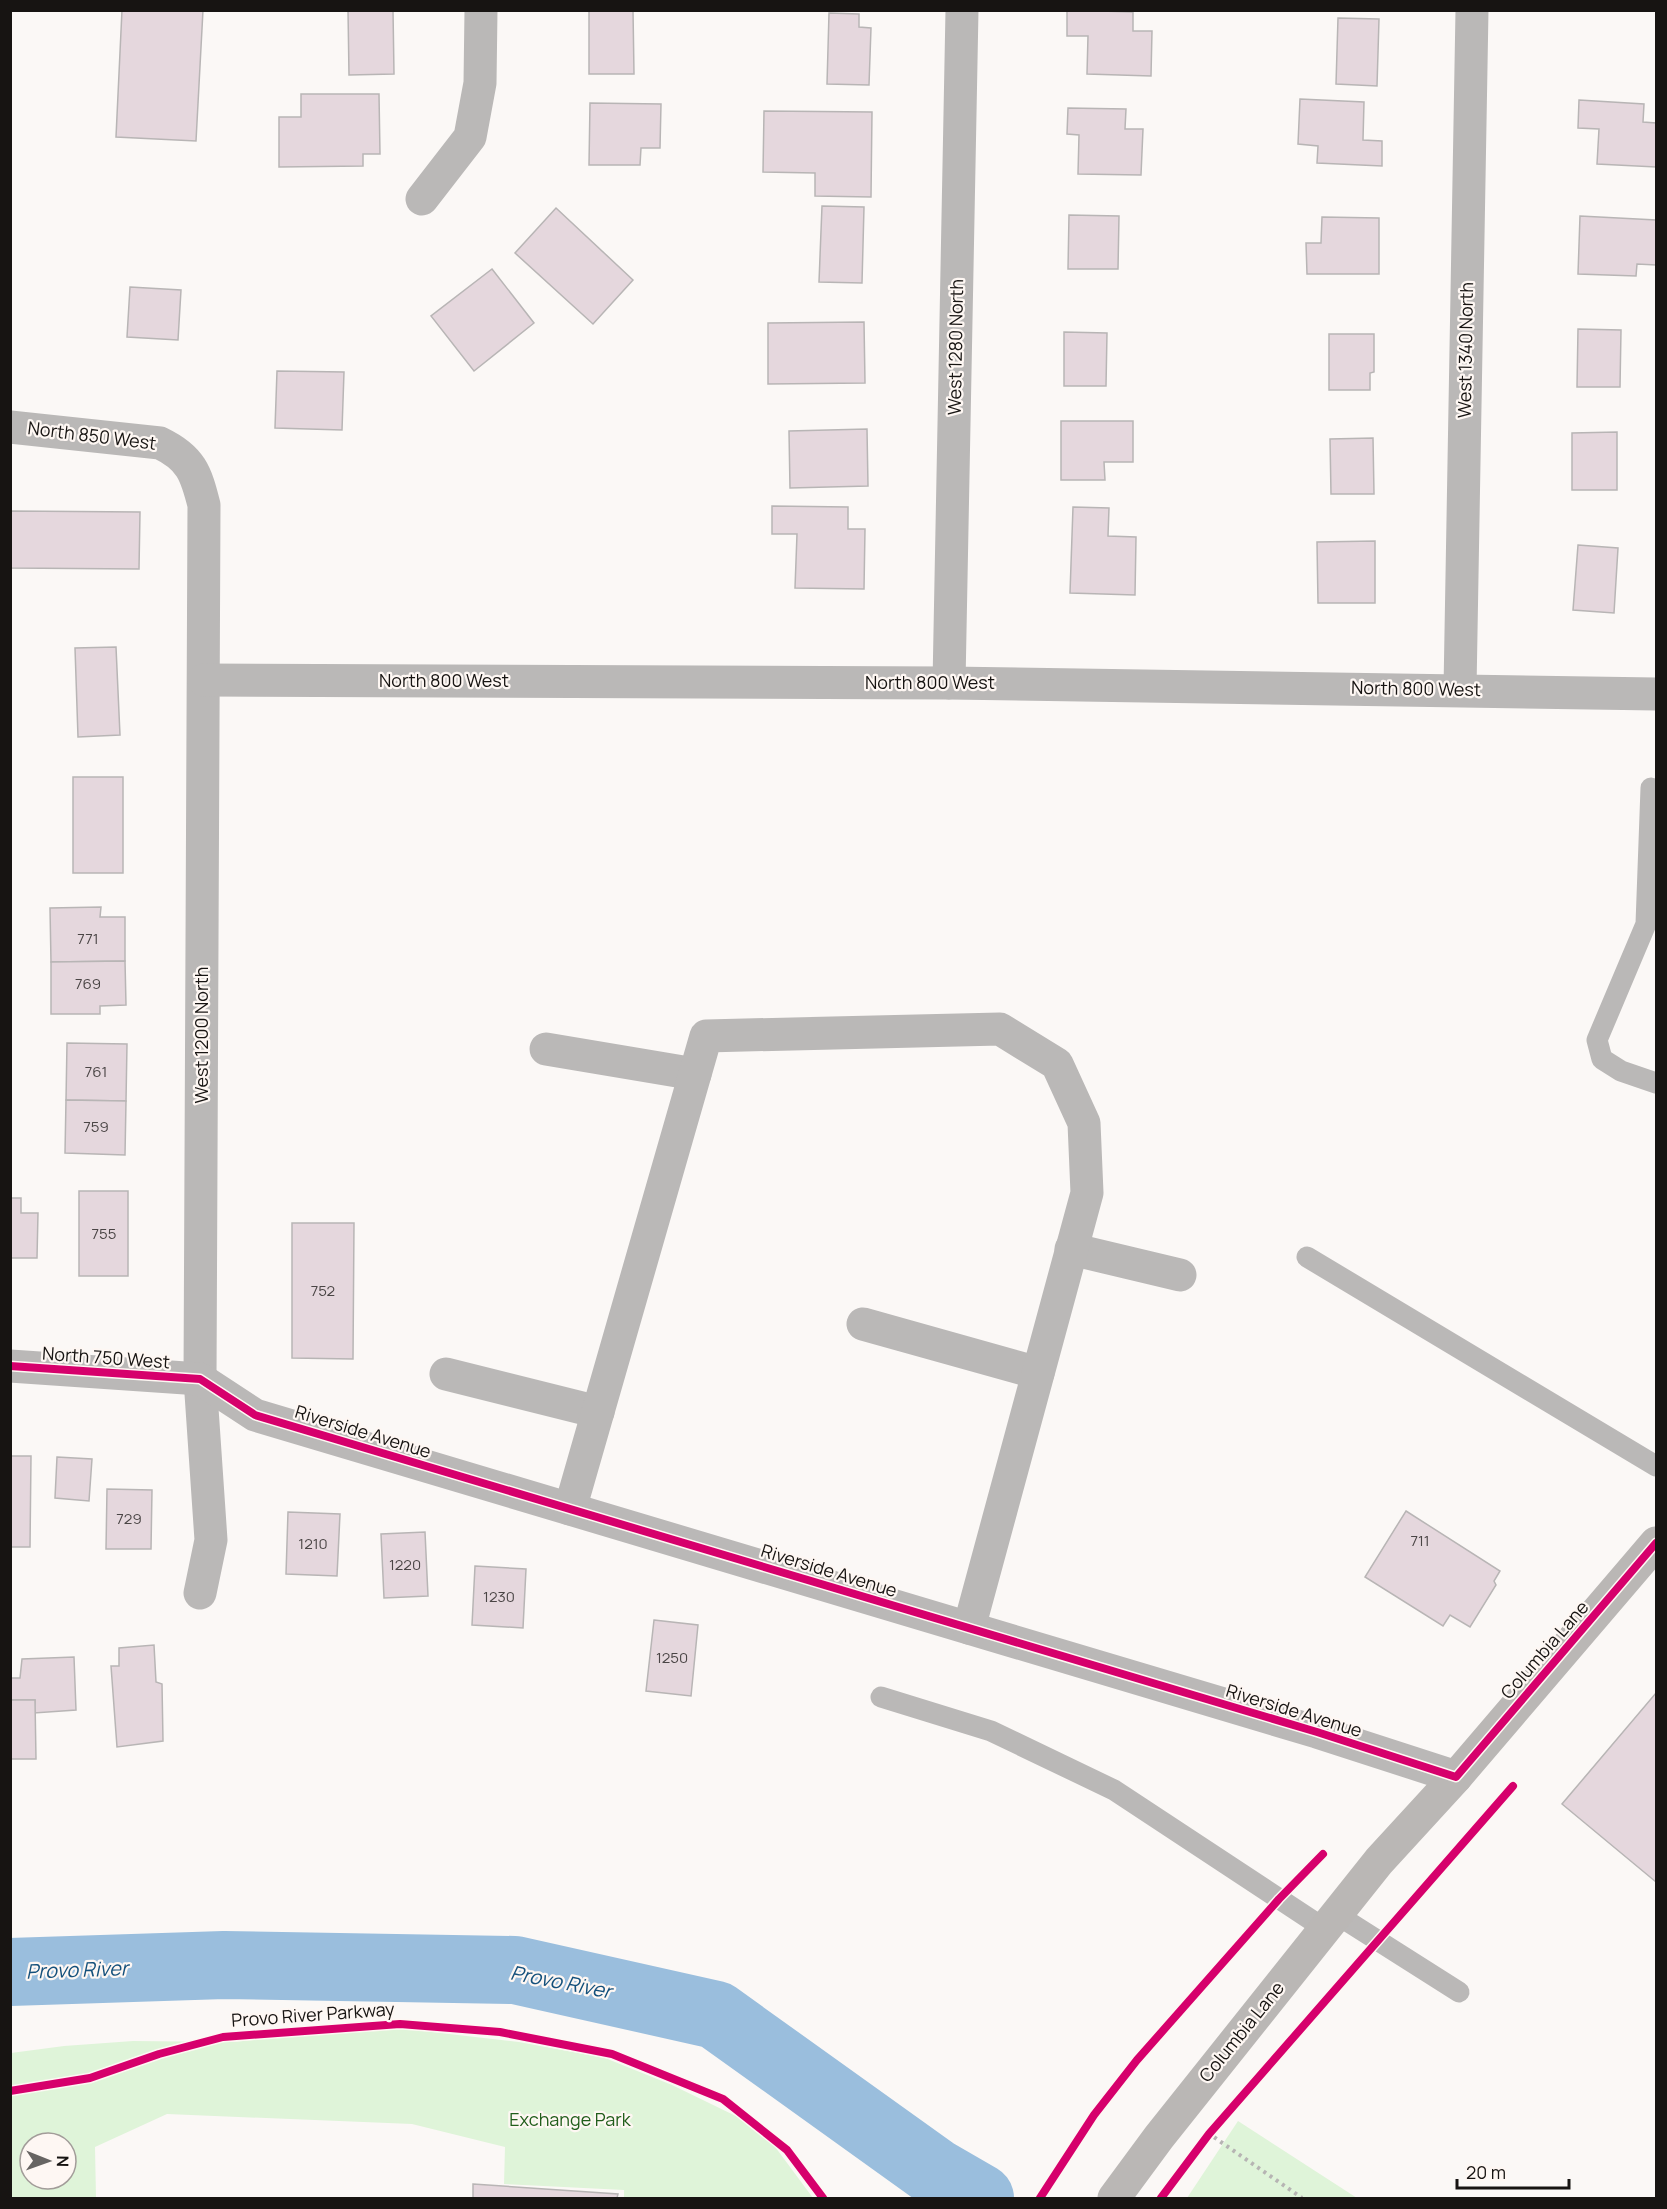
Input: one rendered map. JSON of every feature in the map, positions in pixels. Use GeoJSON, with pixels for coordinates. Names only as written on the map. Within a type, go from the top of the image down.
{"type":"FeatureCollection","features":[{"type":"Feature","properties":{"kind":"main road","name":"Columbia Lane"},"geometry":{"type":"LineString","coordinates":[[1114,2199],[1178,2112],[1378,1861],[1456,1777],[1656,1543]]}},
{"type":"Feature","properties":{"kind":"street"},"geometry":{"type":"LineString","coordinates":[[422,199],[470,137],[480,83],[481,10]]}},
{"type":"Feature","properties":{"kind":"street","name":"West 1280 North"},"geometry":{"type":"LineString","coordinates":[[949,683],[962,10]]}},
{"type":"Feature","properties":{"kind":"street","name":"West 1340 North"},"geometry":{"type":"LineString","coordinates":[[1460,689],[1472,10]]}},
{"type":"Feature","properties":{"kind":"street","name":"North 850 West"},"geometry":{"type":"LineString","coordinates":[[10,427],[159,442],[174,450],[187,462],[196,476]]}},
{"type":"Feature","properties":{"kind":"street","name":"West 1200 North"},"geometry":{"type":"LineString","coordinates":[[196,476],[204,505],[200,1379],[211,1540],[200,1593]]}},
{"type":"Feature","properties":{"kind":"street","name":"North 800 West"},"geometry":{"type":"LineString","coordinates":[[204,680],[949,683],[1460,689],[1656,694]]}},
{"type":"Feature","properties":{"kind":"street"},"geometry":{"type":"LineString","coordinates":[[570,1509],[705,1036],[1000,1029],[1057,1064],[1084,1123],[1087,1193],[969,1628]]}},
{"type":"Feature","properties":{"kind":"street"},"geometry":{"type":"LineString","coordinates":[[546,1049],[695,1074]]}},
{"type":"Feature","properties":{"kind":"street"},"geometry":{"type":"LineString","coordinates":[[1071,1249],[1180,1275]]}},
{"type":"Feature","properties":{"kind":"street"},"geometry":{"type":"LineString","coordinates":[[863,1324],[1038,1373]]}},
{"type":"Feature","properties":{"kind":"street","name":"North 750 West"},"geometry":{"type":"LineString","coordinates":[[10,1366],[200,1379]]}},
{"type":"Feature","properties":{"kind":"street"},"geometry":{"type":"LineString","coordinates":[[446,1374],[598,1412]]}},
{"type":"Feature","properties":{"kind":"street","name":"Riverside Avenue"},"geometry":{"type":"LineString","coordinates":[[200,1379],[255,1415],[969,1628],[1456,1777]]}},
{"type":"Feature","properties":{"kind":"lane"},"geometry":{"type":"LineString","coordinates":[[1651,788],[1646,924],[1597,1041],[1602,1059],[1621,1071],[1656,1083]]}},
{"type":"Feature","properties":{"kind":"lane"},"geometry":{"type":"LineString","coordinates":[[1307,1257],[1656,1466]]}},
{"type":"Feature","properties":{"kind":"lane"},"geometry":{"type":"LineString","coordinates":[[882,1697],[991,1731],[1114,1790],[1330,1922],[1459,1992]]}},
{"type":"Feature","properties":{"kind":"path"},"geometry":{"type":"LineString","coordinates":[[1178,2112],[1206,2137],[1302,2199]]}},
{"type":"Feature","properties":{"kind":"path"},"geometry":{"type":"LineString","coordinates":[[1206,2137],[1216,2125]]}},
{"type":"Feature","properties":{"kind":"green space","name":"Exchange Park"},"geometry":{"type":"Polygon","coordinates":[[[388,2027],[519,2042],[605,2058],[672,2085],[742,2119],[773,2144],[813,2198],[624,2198],[624,2190],[504,2184],[505,2147],[412,2124],[167,2114],[95,2147],[96,2198],[11,2198],[11,2053],[133,2041],[233,2042],[388,2027]]]}},
{"type":"Feature","properties":{"kind":"green space"},"geometry":{"type":"Polygon","coordinates":[[[1238,2121],[1357,2198],[1187,2198],[1238,2121]]]}},
{"type":"Feature","properties":{"kind":"building"},"geometry":{"type":"Polygon","coordinates":[[[122,10],[203,10],[196,141],[116,137],[122,10]]]}},
{"type":"Feature","properties":{"kind":"building"},"geometry":{"type":"Polygon","coordinates":[[[348,10],[393,10],[394,74],[349,75],[348,10]]]}},
{"type":"Feature","properties":{"kind":"building"},"geometry":{"type":"Polygon","coordinates":[[[589,10],[633,10],[634,74],[589,74],[589,10]]]}},
{"type":"Feature","properties":{"kind":"building"},"geometry":{"type":"Polygon","coordinates":[[[1067,10],[1133,12],[1133,31],[1152,31],[1151,76],[1087,74],[1088,36],[1067,36],[1067,10]]]}},
{"type":"Feature","properties":{"kind":"building"},"geometry":{"type":"Polygon","coordinates":[[[829,13],[859,14],[859,27],[871,28],[869,85],[827,84],[829,13]]]}},
{"type":"Feature","properties":{"kind":"building"},"geometry":{"type":"Polygon","coordinates":[[[1338,18],[1379,19],[1377,86],[1336,84],[1338,18]]]}},
{"type":"Feature","properties":{"kind":"building"},"geometry":{"type":"Polygon","coordinates":[[[301,94],[379,94],[380,154],[363,154],[363,166],[279,167],[279,117],[301,117],[301,94]]]}},
{"type":"Feature","properties":{"kind":"building"},"geometry":{"type":"Polygon","coordinates":[[[1300,99],[1364,102],[1363,140],[1382,141],[1382,166],[1317,163],[1318,146],[1298,144],[1300,99]]]}},
{"type":"Feature","properties":{"kind":"building"},"geometry":{"type":"Polygon","coordinates":[[[1579,100],[1644,104],[1643,122],[1656,123],[1656,167],[1597,164],[1599,129],[1578,128],[1579,100]]]}},
{"type":"Feature","properties":{"kind":"building"},"geometry":{"type":"Polygon","coordinates":[[[590,103],[661,104],[660,148],[641,148],[640,165],[589,165],[590,103]]]}},
{"type":"Feature","properties":{"kind":"building"},"geometry":{"type":"Polygon","coordinates":[[[1068,108],[1126,109],[1125,129],[1143,129],[1141,175],[1078,174],[1079,135],[1067,134],[1068,108]]]}},
{"type":"Feature","properties":{"kind":"building"},"geometry":{"type":"Polygon","coordinates":[[[764,111],[872,112],[871,197],[815,196],[815,173],[763,172],[764,111]]]}},
{"type":"Feature","properties":{"kind":"building"},"geometry":{"type":"Polygon","coordinates":[[[822,206],[864,207],[862,283],[819,282],[822,206]]]}},
{"type":"Feature","properties":{"kind":"building"},"geometry":{"type":"Polygon","coordinates":[[[556,208],[633,280],[593,324],[515,253],[556,208]]]}},
{"type":"Feature","properties":{"kind":"building"},"geometry":{"type":"Polygon","coordinates":[[[1069,215],[1119,216],[1118,269],[1068,269],[1069,215]]]}},
{"type":"Feature","properties":{"kind":"building"},"geometry":{"type":"Polygon","coordinates":[[[1580,216],[1656,220],[1656,265],[1637,264],[1636,276],[1578,274],[1580,216]]]}},
{"type":"Feature","properties":{"kind":"building"},"geometry":{"type":"Polygon","coordinates":[[[1322,217],[1379,218],[1379,274],[1307,274],[1306,243],[1321,243],[1322,217]]]}},
{"type":"Feature","properties":{"kind":"building"},"geometry":{"type":"Polygon","coordinates":[[[492,269],[534,323],[474,371],[431,316],[492,269]]]}},
{"type":"Feature","properties":{"kind":"building"},"geometry":{"type":"Polygon","coordinates":[[[130,287],[181,290],[178,340],[127,337],[130,287]]]}},
{"type":"Feature","properties":{"kind":"building"},"geometry":{"type":"Polygon","coordinates":[[[864,322],[865,383],[768,384],[768,323],[864,322]]]}},
{"type":"Feature","properties":{"kind":"building"},"geometry":{"type":"Polygon","coordinates":[[[1578,329],[1621,330],[1620,387],[1577,387],[1578,329]]]}},
{"type":"Feature","properties":{"kind":"building"},"geometry":{"type":"Polygon","coordinates":[[[1064,332],[1107,333],[1106,386],[1064,386],[1064,332]]]}},
{"type":"Feature","properties":{"kind":"building"},"geometry":{"type":"Polygon","coordinates":[[[1329,334],[1374,334],[1374,372],[1370,373],[1370,390],[1329,390],[1329,334]]]}},
{"type":"Feature","properties":{"kind":"building"},"geometry":{"type":"Polygon","coordinates":[[[277,371],[344,372],[342,430],[275,428],[277,371]]]}},
{"type":"Feature","properties":{"kind":"building"},"geometry":{"type":"Polygon","coordinates":[[[1061,421],[1133,421],[1133,462],[1104,462],[1105,480],[1061,480],[1061,421]]]}},
{"type":"Feature","properties":{"kind":"building"},"geometry":{"type":"Polygon","coordinates":[[[867,429],[868,486],[790,488],[789,431],[867,429]]]}},
{"type":"Feature","properties":{"kind":"building"},"geometry":{"type":"Polygon","coordinates":[[[1617,432],[1617,490],[1572,490],[1572,433],[1617,432]]]}},
{"type":"Feature","properties":{"kind":"building"},"geometry":{"type":"Polygon","coordinates":[[[1373,438],[1374,494],[1331,494],[1330,439],[1373,438]]]}},
{"type":"Feature","properties":{"kind":"building"},"geometry":{"type":"Polygon","coordinates":[[[772,506],[848,507],[848,529],[865,529],[864,589],[795,588],[797,534],[772,534],[772,506]]]}},
{"type":"Feature","properties":{"kind":"building"},"geometry":{"type":"Polygon","coordinates":[[[1073,507],[1109,508],[1108,536],[1136,537],[1135,595],[1070,593],[1073,507]]]}},
{"type":"Feature","properties":{"kind":"building"},"geometry":{"type":"Polygon","coordinates":[[[10,511],[140,512],[139,569],[10,568],[10,511]]]}},
{"type":"Feature","properties":{"kind":"building"},"geometry":{"type":"Polygon","coordinates":[[[1375,541],[1375,603],[1318,603],[1317,542],[1375,541]]]}},
{"type":"Feature","properties":{"kind":"building"},"geometry":{"type":"Polygon","coordinates":[[[1578,545],[1618,548],[1614,613],[1573,610],[1578,545]]]}},
{"type":"Feature","properties":{"kind":"building"},"geometry":{"type":"Polygon","coordinates":[[[116,647],[120,735],[78,737],[75,648],[116,647]]]}},
{"type":"Feature","properties":{"kind":"building"},"geometry":{"type":"Polygon","coordinates":[[[73,777],[123,777],[123,873],[73,873],[73,777]]]}},
{"type":"Feature","properties":{"kind":"building"},"geometry":{"type":"Polygon","coordinates":[[[101,907],[100,917],[125,917],[125,961],[51,962],[50,908],[101,907]]]}},
{"type":"Feature","properties":{"kind":"building"},"geometry":{"type":"Polygon","coordinates":[[[125,961],[126,1005],[100,1006],[100,1014],[51,1014],[51,962],[125,961]]]}},
{"type":"Feature","properties":{"kind":"building"},"geometry":{"type":"Polygon","coordinates":[[[67,1043],[127,1044],[126,1101],[66,1100],[67,1043]]]}},
{"type":"Feature","properties":{"kind":"building"},"geometry":{"type":"Polygon","coordinates":[[[66,1100],[126,1101],[125,1155],[65,1153],[66,1100]]]}},
{"type":"Feature","properties":{"kind":"building"},"geometry":{"type":"Polygon","coordinates":[[[79,1191],[128,1191],[128,1276],[79,1276],[79,1191]]]}},
{"type":"Feature","properties":{"kind":"building"},"geometry":{"type":"Polygon","coordinates":[[[10,1198],[21,1198],[21,1213],[38,1213],[37,1258],[10,1258],[10,1198]]]}},
{"type":"Feature","properties":{"kind":"building"},"geometry":{"type":"Polygon","coordinates":[[[292,1223],[354,1223],[353,1359],[292,1358],[292,1223]]]}},
{"type":"Feature","properties":{"kind":"building"},"geometry":{"type":"Polygon","coordinates":[[[10,1456],[31,1456],[30,1547],[10,1547],[10,1456]]]}},
{"type":"Feature","properties":{"kind":"building"},"geometry":{"type":"Polygon","coordinates":[[[57,1457],[92,1459],[89,1501],[55,1498],[57,1457]]]}},
{"type":"Feature","properties":{"kind":"building"},"geometry":{"type":"Polygon","coordinates":[[[107,1489],[152,1490],[151,1549],[106,1549],[107,1489]]]}},
{"type":"Feature","properties":{"kind":"building"},"geometry":{"type":"Polygon","coordinates":[[[1406,1511],[1500,1571],[1494,1581],[1496,1585],[1470,1627],[1450,1615],[1443,1626],[1365,1577],[1406,1511]]]}},
{"type":"Feature","properties":{"kind":"building"},"geometry":{"type":"Polygon","coordinates":[[[288,1512],[340,1514],[337,1576],[286,1574],[288,1512]]]}},
{"type":"Feature","properties":{"kind":"building"},"geometry":{"type":"Polygon","coordinates":[[[425,1532],[428,1596],[384,1598],[381,1534],[425,1532]]]}},
{"type":"Feature","properties":{"kind":"building"},"geometry":{"type":"Polygon","coordinates":[[[475,1566],[526,1569],[523,1628],[472,1625],[475,1566]]]}},
{"type":"Feature","properties":{"kind":"building"},"geometry":{"type":"Polygon","coordinates":[[[654,1620],[698,1625],[691,1696],[646,1691],[654,1620]]]}},
{"type":"Feature","properties":{"kind":"building"},"geometry":{"type":"Polygon","coordinates":[[[154,1645],[156,1682],[162,1684],[163,1741],[117,1747],[111,1666],[119,1666],[119,1648],[154,1645]]]}},
{"type":"Feature","properties":{"kind":"building"},"geometry":{"type":"Polygon","coordinates":[[[74,1657],[76,1710],[34,1713],[35,1700],[10,1700],[10,1678],[20,1678],[22,1659],[74,1657]]]}},
{"type":"Feature","properties":{"kind":"building"},"geometry":{"type":"Polygon","coordinates":[[[1656,1693],[1656,1882],[1562,1804],[1656,1693]]]}},
{"type":"Feature","properties":{"kind":"building"},"geometry":{"type":"Polygon","coordinates":[[[10,1700],[35,1700],[36,1759],[10,1759],[10,1700]]]}},
{"type":"Feature","properties":{"kind":"building"},"geometry":{"type":"Polygon","coordinates":[[[473,2184],[618,2194],[617,2198],[473,2198],[473,2184]]]}},
{"type":"Feature","properties":{"kind":"waterway","name":"Provo River"},"geometry":{"type":"LineString","coordinates":[[10,1972],[224,1965],[515,1970],[716,2015],[935,2172],[980,2198]]}},
{"type":"Feature","properties":{"kind":"cycle path"},"geometry":{"type":"LineString","coordinates":[[10,1366],[200,1379],[255,1415],[1317,1732],[1456,1777],[1656,1543]]}},
{"type":"Feature","properties":{"kind":"cycle path"},"geometry":{"type":"LineString","coordinates":[[1161,2198],[1209,2134],[1513,1786]]}},
{"type":"Feature","properties":{"kind":"cycle path"},"geometry":{"type":"LineString","coordinates":[[1040,2198],[1094,2115],[1137,2060],[1279,1899],[1323,1854]]}},
{"type":"Feature","properties":{"kind":"cycle path","name":"Provo River Parkway"},"geometry":{"type":"LineString","coordinates":[[10,2091],[90,2078],[159,2054],[223,2037],[400,2024],[500,2032],[612,2054],[723,2099],[787,2150],[823,2198]]}}]}
